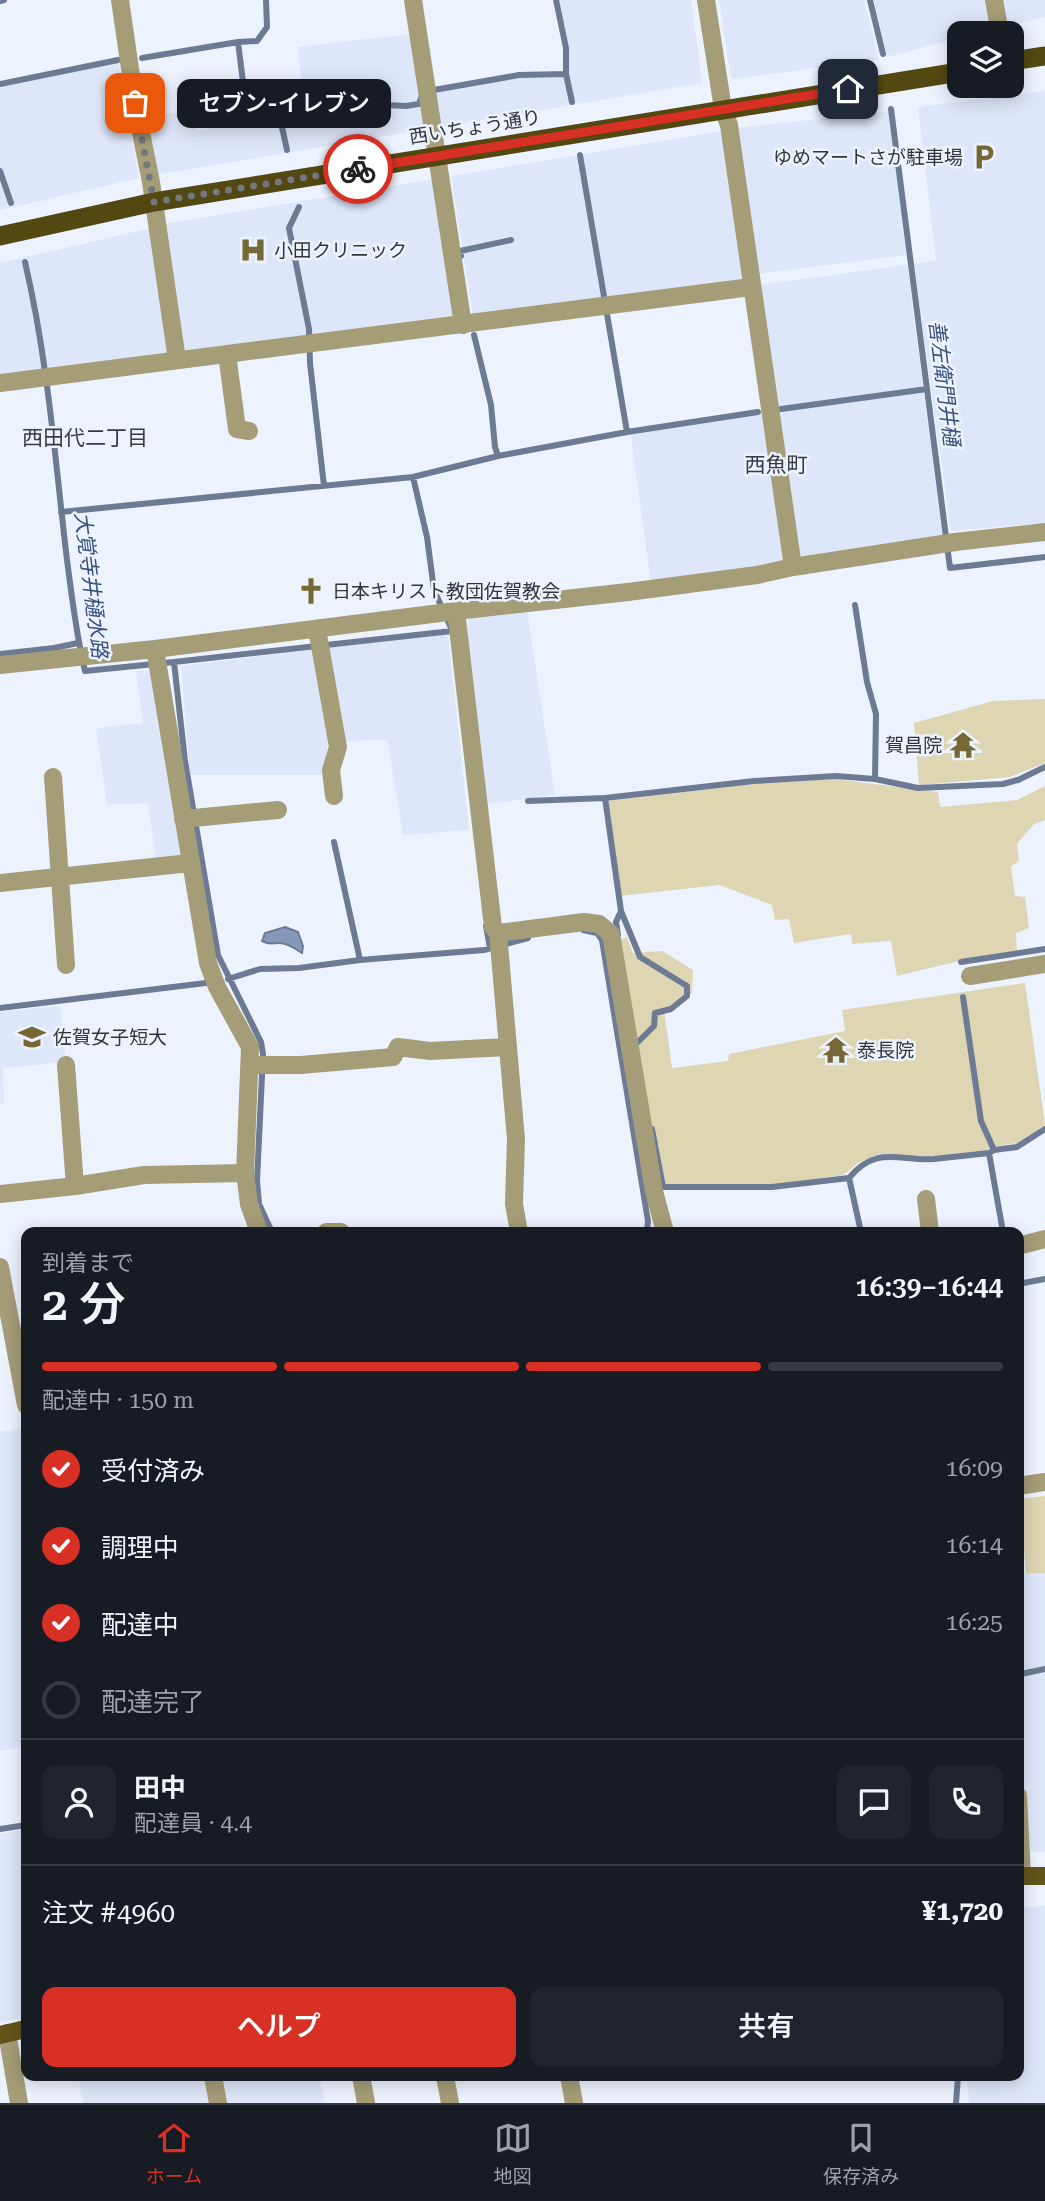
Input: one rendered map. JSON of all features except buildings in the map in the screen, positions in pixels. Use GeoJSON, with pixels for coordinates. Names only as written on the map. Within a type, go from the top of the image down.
{"type":"FeatureCollection","features":[{"type":"Feature","properties":{"kind":"highway"},"geometry":{"type":"LineString","coordinates":[[1024,59],[1045,56]]}},
{"type":"Feature","properties":{"kind":"highway","name":"西いちょう通り"},"geometry":{"type":"LineString","coordinates":[[0,236],[154,202],[947,74]]}},
{"type":"Feature","properties":{"kind":"main road"},"geometry":{"type":"LineString","coordinates":[[1024,1876],[1045,1876]]}},
{"type":"Feature","properties":{"kind":"street"},"geometry":{"type":"LineString","coordinates":[[120,0],[177,360]]}},
{"type":"Feature","properties":{"kind":"street"},"geometry":{"type":"LineString","coordinates":[[413,0],[463,325]]}},
{"type":"Feature","properties":{"kind":"street"},"geometry":{"type":"LineString","coordinates":[[706,0],[723,109],[729,125],[793,567]]}},
{"type":"Feature","properties":{"kind":"street"},"geometry":{"type":"LineString","coordinates":[[994,0],[998,21]]}},
{"type":"Feature","properties":{"kind":"street"},"geometry":{"type":"LineString","coordinates":[[0,383],[751,287]]}},
{"type":"Feature","properties":{"kind":"street"},"geometry":{"type":"LineString","coordinates":[[227,354],[237,429],[249,431]]}},
{"type":"Feature","properties":{"kind":"street"},"geometry":{"type":"LineString","coordinates":[[0,665],[80,657],[157,659],[319,640],[448,612],[757,575],[955,542],[1045,532]]}},
{"type":"Feature","properties":{"kind":"street"},"geometry":{"type":"LineString","coordinates":[[448,612],[493,927],[498,942],[516,1139],[514,1204],[518,1227]]}},
{"type":"Feature","properties":{"kind":"street"},"geometry":{"type":"LineString","coordinates":[[319,640],[338,747],[331,770],[334,796]]}},
{"type":"Feature","properties":{"kind":"street"},"geometry":{"type":"LineString","coordinates":[[157,659],[190,863],[215,981],[258,1065],[245,1173],[249,1204],[257,1227]]}},
{"type":"Feature","properties":{"kind":"street"},"geometry":{"type":"LineString","coordinates":[[53,777],[66,965]]}},
{"type":"Feature","properties":{"kind":"street"},"geometry":{"type":"LineString","coordinates":[[183,819],[278,810]]}},
{"type":"Feature","properties":{"kind":"street"},"geometry":{"type":"LineString","coordinates":[[0,883],[190,863]]}},
{"type":"Feature","properties":{"kind":"street"},"geometry":{"type":"LineString","coordinates":[[498,942],[584,922],[599,924],[611,934],[654,1191],[664,1227]]}},
{"type":"Feature","properties":{"kind":"street"},"geometry":{"type":"LineString","coordinates":[[970,976],[1045,964]]}},
{"type":"Feature","properties":{"kind":"street"},"geometry":{"type":"LineString","coordinates":[[258,1065],[393,1057],[398,1047],[430,1051],[507,1047]]}},
{"type":"Feature","properties":{"kind":"street"},"geometry":{"type":"LineString","coordinates":[[66,1065],[75,1186]]}},
{"type":"Feature","properties":{"kind":"street"},"geometry":{"type":"LineString","coordinates":[[0,1194],[144,1175],[245,1173]]}},
{"type":"Feature","properties":{"kind":"street"},"geometry":{"type":"LineString","coordinates":[[926,1199],[929,1227]]}},
{"type":"Feature","properties":{"kind":"street"},"geometry":{"type":"LineString","coordinates":[[1024,1244],[1045,1239]]}},
{"type":"Feature","properties":{"kind":"street"},"geometry":{"type":"LineString","coordinates":[[0,1266],[21,1378]]}},
{"type":"Feature","properties":{"kind":"street"},"geometry":{"type":"LineString","coordinates":[[1024,1485],[1045,1482]]}},
{"type":"Feature","properties":{"kind":"street"},"geometry":{"type":"LineString","coordinates":[[4,2034],[19,2103]]}},
{"type":"Feature","properties":{"kind":"street"},"geometry":{"type":"LineString","coordinates":[[214,2081],[218,2103]]}},
{"type":"Feature","properties":{"kind":"street"},"geometry":{"type":"LineString","coordinates":[[362,2081],[366,2103]]}},
{"type":"Feature","properties":{"kind":"street"},"geometry":{"type":"LineString","coordinates":[[446,2081],[450,2103]]}},
{"type":"Feature","properties":{"kind":"street"},"geometry":{"type":"LineString","coordinates":[[570,2081],[574,2103]]}},
{"type":"Feature","properties":{"kind":"shaded area"},"geometry":{"type":"Polygon","coordinates":[[[554,0],[691,0],[702,83],[440,127],[434,88],[517,73],[564,72],[563,47],[554,0]]]}},
{"type":"Feature","properties":{"kind":"shaded area"},"geometry":{"type":"Polygon","coordinates":[[[719,0],[864,0],[879,60],[731,79],[719,0]]]}},
{"type":"Feature","properties":{"kind":"shaded area"},"geometry":{"type":"Polygon","coordinates":[[[874,0],[1045,0],[1045,17],[1024,22],[947,21],[947,41],[887,57],[874,0]]]}},
{"type":"Feature","properties":{"kind":"shaded area"},"geometry":{"type":"Polygon","coordinates":[[[411,34],[426,129],[157,175],[147,116],[192,111],[197,131],[305,111],[298,47],[411,34]]]}},
{"type":"Feature","properties":{"kind":"shaded area"},"geometry":{"type":"Polygon","coordinates":[[[118,60],[139,178],[0,210],[0,84],[118,60]]]}},
{"type":"Feature","properties":{"kind":"shaded area"},"geometry":{"type":"Polygon","coordinates":[[[1045,91],[1045,523],[951,531],[914,264],[936,260],[918,107],[989,98],[1024,98],[1024,94],[1045,91]]]}},
{"type":"Feature","properties":{"kind":"shaded area"},"geometry":{"type":"Polygon","coordinates":[[[889,111],[906,255],[757,274],[737,128],[889,111]]]}},
{"type":"Feature","properties":{"kind":"shaded area"},"geometry":{"type":"Polygon","coordinates":[[[722,131],[744,279],[473,317],[451,176],[722,131]]]}},
{"type":"Feature","properties":{"kind":"shaded area"},"geometry":{"type":"Polygon","coordinates":[[[434,179],[456,320],[183,352],[164,224],[434,179]]]}},
{"type":"Feature","properties":{"kind":"shaded area"},"geometry":{"type":"Polygon","coordinates":[[[151,228],[169,355],[0,376],[0,263],[151,228]]]}},
{"type":"Feature","properties":{"kind":"shaded area"},"geometry":{"type":"Polygon","coordinates":[[[907,265],[943,538],[808,558],[799,555],[759,285],[907,265]]]}},
{"type":"Feature","properties":{"kind":"shaded area"},"geometry":{"type":"Polygon","coordinates":[[[761,411],[784,557],[778,563],[651,583],[630,430],[761,411]]]}},
{"type":"Feature","properties":{"kind":"shaded area"},"geometry":{"type":"Polygon","coordinates":[[[527,610],[555,795],[486,804],[465,637],[470,618],[527,610]]]}},
{"type":"Feature","properties":{"kind":"shaded area"},"geometry":{"type":"Polygon","coordinates":[[[448,633],[469,830],[403,835],[387,739],[328,743],[324,775],[190,775],[181,666],[448,633]]]}},
{"type":"Feature","properties":{"kind":"shaded area"},"geometry":{"type":"Polygon","coordinates":[[[136,671],[151,671],[183,856],[156,859],[148,803],[107,805],[96,728],[143,723],[136,671]]]}},
{"type":"Feature","properties":{"kind":"shaded area"},"geometry":{"type":"Polygon","coordinates":[[[1045,699],[1045,763],[1010,777],[919,785],[914,723],[993,701],[1045,699]]]}},
{"type":"Feature","properties":{"kind":"shaded area"},"geometry":{"type":"Polygon","coordinates":[[[834,779],[938,792],[940,807],[1017,800],[1045,786],[1045,820],[1034,824],[1017,844],[1019,861],[1011,866],[1015,896],[1025,897],[1029,928],[1016,933],[1017,952],[959,961],[897,976],[891,941],[852,944],[851,934],[794,943],[789,919],[775,920],[772,905],[720,885],[620,896],[608,801],[763,783],[834,779]]]}},
{"type":"Feature","properties":{"kind":"shaded area","name":"泰長院"},"geometry":{"type":"Polygon","coordinates":[[[627,937],[633,953],[662,951],[693,970],[692,993],[664,1010],[672,1068],[728,1061],[729,1054],[845,1031],[842,1010],[1025,983],[1045,1125],[1018,1143],[987,1150],[930,1157],[879,1154],[858,1163],[843,1175],[771,1185],[659,1186],[618,941],[627,937]]]}},
{"type":"Feature","properties":{"kind":"shaded area","name":"佐賀女子短大"},"geometry":{"type":"Polygon","coordinates":[[[60,1006],[66,1062],[3,1068],[4,1103],[0,1103],[0,1012],[60,1006]]]}},
{"type":"Feature","properties":{"kind":"shaded area"},"geometry":{"type":"Polygon","coordinates":[[[21,1428],[21,1748],[0,1751],[0,1432],[21,1428]]]}},
{"type":"Feature","properties":{"kind":"shaded area"},"geometry":{"type":"Polygon","coordinates":[[[1045,1496],[1045,1573],[1026,1573],[1024,1499],[1045,1496]]]}},
{"type":"Feature","properties":{"kind":"shaded area"},"geometry":{"type":"Polygon","coordinates":[[[1024,1573],[1045,1573],[1045,1852],[1024,1852],[1024,1573]]]}},
{"type":"Feature","properties":{"kind":"shaded area"},"geometry":{"type":"Polygon","coordinates":[[[21,1830],[21,2018],[0,2022],[0,1834],[21,1830]]]}},
{"type":"Feature","properties":{"kind":"shaded area"},"geometry":{"type":"Polygon","coordinates":[[[1045,1906],[1045,2103],[969,2103],[967,2081],[1024,2081],[1024,1907],[1045,1906]]]}},
{"type":"Feature","properties":{"kind":"shaded area"},"geometry":{"type":"Polygon","coordinates":[[[79,2081],[320,2081],[325,2103],[83,2103],[79,2081]]]}},
{"type":"Feature","properties":{"kind":"water"},"geometry":{"type":"Polygon","coordinates":[[[285,927],[298,932],[303,946],[302,953],[286,944],[262,941],[265,933],[285,927]]]}},
{"type":"Feature","properties":{"kind":"waterway"},"geometry":{"type":"LineString","coordinates":[[0,1],[4,0]]}},
{"type":"Feature","properties":{"kind":"waterway"},"geometry":{"type":"LineString","coordinates":[[266,0],[267,27],[257,41],[238,42],[248,122],[280,118],[287,150]]}},
{"type":"Feature","properties":{"kind":"waterway"},"geometry":{"type":"LineString","coordinates":[[556,0],[566,48],[566,74],[572,102]]}},
{"type":"Feature","properties":{"kind":"waterway","name":"善左衛門井樋"},"geometry":{"type":"LineString","coordinates":[[870,0],[883,54]]}},
{"type":"Feature","properties":{"kind":"waterway"},"geometry":{"type":"LineString","coordinates":[[142,58],[238,42]]}},
{"type":"Feature","properties":{"kind":"waterway"},"geometry":{"type":"LineString","coordinates":[[0,84],[118,60]]}},
{"type":"Feature","properties":{"kind":"waterway"},"geometry":{"type":"LineString","coordinates":[[434,90],[519,75],[566,74]]}},
{"type":"Feature","properties":{"kind":"waterway"},"geometry":{"type":"LineString","coordinates":[[280,118],[350,103],[406,106],[419,104],[421,98]]}},
{"type":"Feature","properties":{"kind":"waterway","name":"善左衛門井樋"},"geometry":{"type":"LineString","coordinates":[[891,109],[950,568],[1045,557]]}},
{"type":"Feature","properties":{"kind":"waterway"},"geometry":{"type":"LineString","coordinates":[[580,155],[627,432]]}},
{"type":"Feature","properties":{"kind":"waterway","name":"大覚寺井樋水路"},"geometry":{"type":"LineString","coordinates":[[0,171],[11,203]]}},
{"type":"Feature","properties":{"kind":"waterway"},"geometry":{"type":"LineString","coordinates":[[299,207],[289,228],[309,329],[310,363],[324,486]]}},
{"type":"Feature","properties":{"kind":"waterway"},"geometry":{"type":"LineString","coordinates":[[461,256],[460,251],[511,240]]}},
{"type":"Feature","properties":{"kind":"waterway","name":"大覚寺井樋水路"},"geometry":{"type":"LineString","coordinates":[[25,262],[45,373],[71,588],[85,671],[174,662],[185,761],[218,955],[261,1042],[263,1054],[257,1181],[259,1204],[270,1227]]}},
{"type":"Feature","properties":{"kind":"waterway"},"geometry":{"type":"LineString","coordinates":[[474,335],[491,405],[498,456]]}},
{"type":"Feature","properties":{"kind":"waterway"},"geometry":{"type":"LineString","coordinates":[[781,409],[927,389]]}},
{"type":"Feature","properties":{"kind":"waterway"},"geometry":{"type":"LineString","coordinates":[[61,512],[413,477],[498,456],[627,432],[758,412]]}},
{"type":"Feature","properties":{"kind":"waterway"},"geometry":{"type":"LineString","coordinates":[[413,477],[427,537],[434,590],[452,630]]}},
{"type":"Feature","properties":{"kind":"waterway"},"geometry":{"type":"LineString","coordinates":[[855,605],[867,682],[876,714],[875,779]]}},
{"type":"Feature","properties":{"kind":"waterway"},"geometry":{"type":"LineString","coordinates":[[174,662],[452,631]]}},
{"type":"Feature","properties":{"kind":"waterway"},"geometry":{"type":"LineString","coordinates":[[0,654],[78,643]]}},
{"type":"Feature","properties":{"kind":"waterway"},"geometry":{"type":"LineString","coordinates":[[618,935],[616,922],[621,911],[605,798],[754,781],[836,776],[875,779],[918,788],[1003,784],[1045,767]]}},
{"type":"Feature","properties":{"kind":"waterway"},"geometry":{"type":"LineString","coordinates":[[528,801],[605,798]]}},
{"type":"Feature","properties":{"kind":"waterway"},"geometry":{"type":"LineString","coordinates":[[334,842],[360,960]]}},
{"type":"Feature","properties":{"kind":"waterway"},"geometry":{"type":"LineString","coordinates":[[621,911],[640,957],[687,986],[687,996],[671,1009],[655,1013],[654,1026],[637,1043]]}},
{"type":"Feature","properties":{"kind":"waterway"},"geometry":{"type":"LineString","coordinates":[[486,926],[490,948]]}},
{"type":"Feature","properties":{"kind":"waterway"},"geometry":{"type":"LineString","coordinates":[[583,930],[597,933],[602,940],[647,1227]]}},
{"type":"Feature","properties":{"kind":"waterway"},"geometry":{"type":"LineString","coordinates":[[228,979],[260,969],[299,968],[484,950],[528,938]]}},
{"type":"Feature","properties":{"kind":"waterway"},"geometry":{"type":"LineString","coordinates":[[961,962],[1045,949]]}},
{"type":"Feature","properties":{"kind":"waterway"},"geometry":{"type":"LineString","coordinates":[[0,1008],[214,982]]}},
{"type":"Feature","properties":{"kind":"waterway"},"geometry":{"type":"LineString","coordinates":[[963,997],[981,1121],[994,1150],[989,1153],[1002,1227]]}},
{"type":"Feature","properties":{"kind":"waterway"},"geometry":{"type":"LineString","coordinates":[[652,1129],[663,1187],[772,1187],[849,1178],[860,1227]]}},
{"type":"Feature","properties":{"kind":"waterway"},"geometry":{"type":"LineString","coordinates":[[994,1150],[1017,1147],[1045,1129]]}},
{"type":"Feature","properties":{"kind":"waterway"},"geometry":{"type":"LineString","coordinates":[[849,1178],[869,1161],[878,1158],[934,1159],[989,1153]]}},
{"type":"Feature","properties":{"kind":"waterway"},"geometry":{"type":"LineString","coordinates":[[1024,1283],[1045,1279]]}},
{"type":"Feature","properties":{"kind":"waterway"},"geometry":{"type":"LineString","coordinates":[[1024,1673],[1045,1669]]}},
{"type":"Feature","properties":{"kind":"waterway"},"geometry":{"type":"LineString","coordinates":[[0,1829],[21,1826]]}},
{"type":"Feature","properties":{"kind":"waterway"},"geometry":{"type":"LineString","coordinates":[[956,2103],[958,2081]]}},
{"type":"Feature","properties":{"kind":"way so far"},"geometry":{"type":"LineString","coordinates":[[135,103],[154,202],[358,169]]}},
{"type":"Feature","properties":{"kind":"place","name":"セブン-イレブン"},"geometry":{"type":"Point","coordinates":[135,103]}},
{"type":"Feature","properties":{"kind":"place","name":"ゆめマートさが駐車場"},"geometry":{"type":"Point","coordinates":[984,157]}},
{"type":"Feature","properties":{"kind":"place","name":"小田クリニック"},"geometry":{"type":"Point","coordinates":[253,250]}},
{"type":"Feature","properties":{"kind":"place","name":"日本キリスト教団佐賀教会"},"geometry":{"type":"Point","coordinates":[311,591]}},
{"type":"Feature","properties":{"kind":"place","name":"賀昌院"},"geometry":{"type":"Point","coordinates":[963,745]}},
{"type":"Feature","properties":{"kind":"place","name":"佐賀女子短大"},"geometry":{"type":"Point","coordinates":[32,1037]}},
{"type":"Feature","properties":{"kind":"place","name":"泰長院"},"geometry":{"type":"Point","coordinates":[836,1050]}},
{"type":"Feature","properties":{"kind":"district","name":"西田代二丁目"},"geometry":{"type":"Point","coordinates":[85,438]}},
{"type":"Feature","properties":{"kind":"district","name":"西魚町"},"geometry":{"type":"Point","coordinates":[776,465]}},
{"type":"Feature","properties":{"kind":"route"},"geometry":{"type":"LineString","coordinates":[[358,169],[848,89]]}}]}
